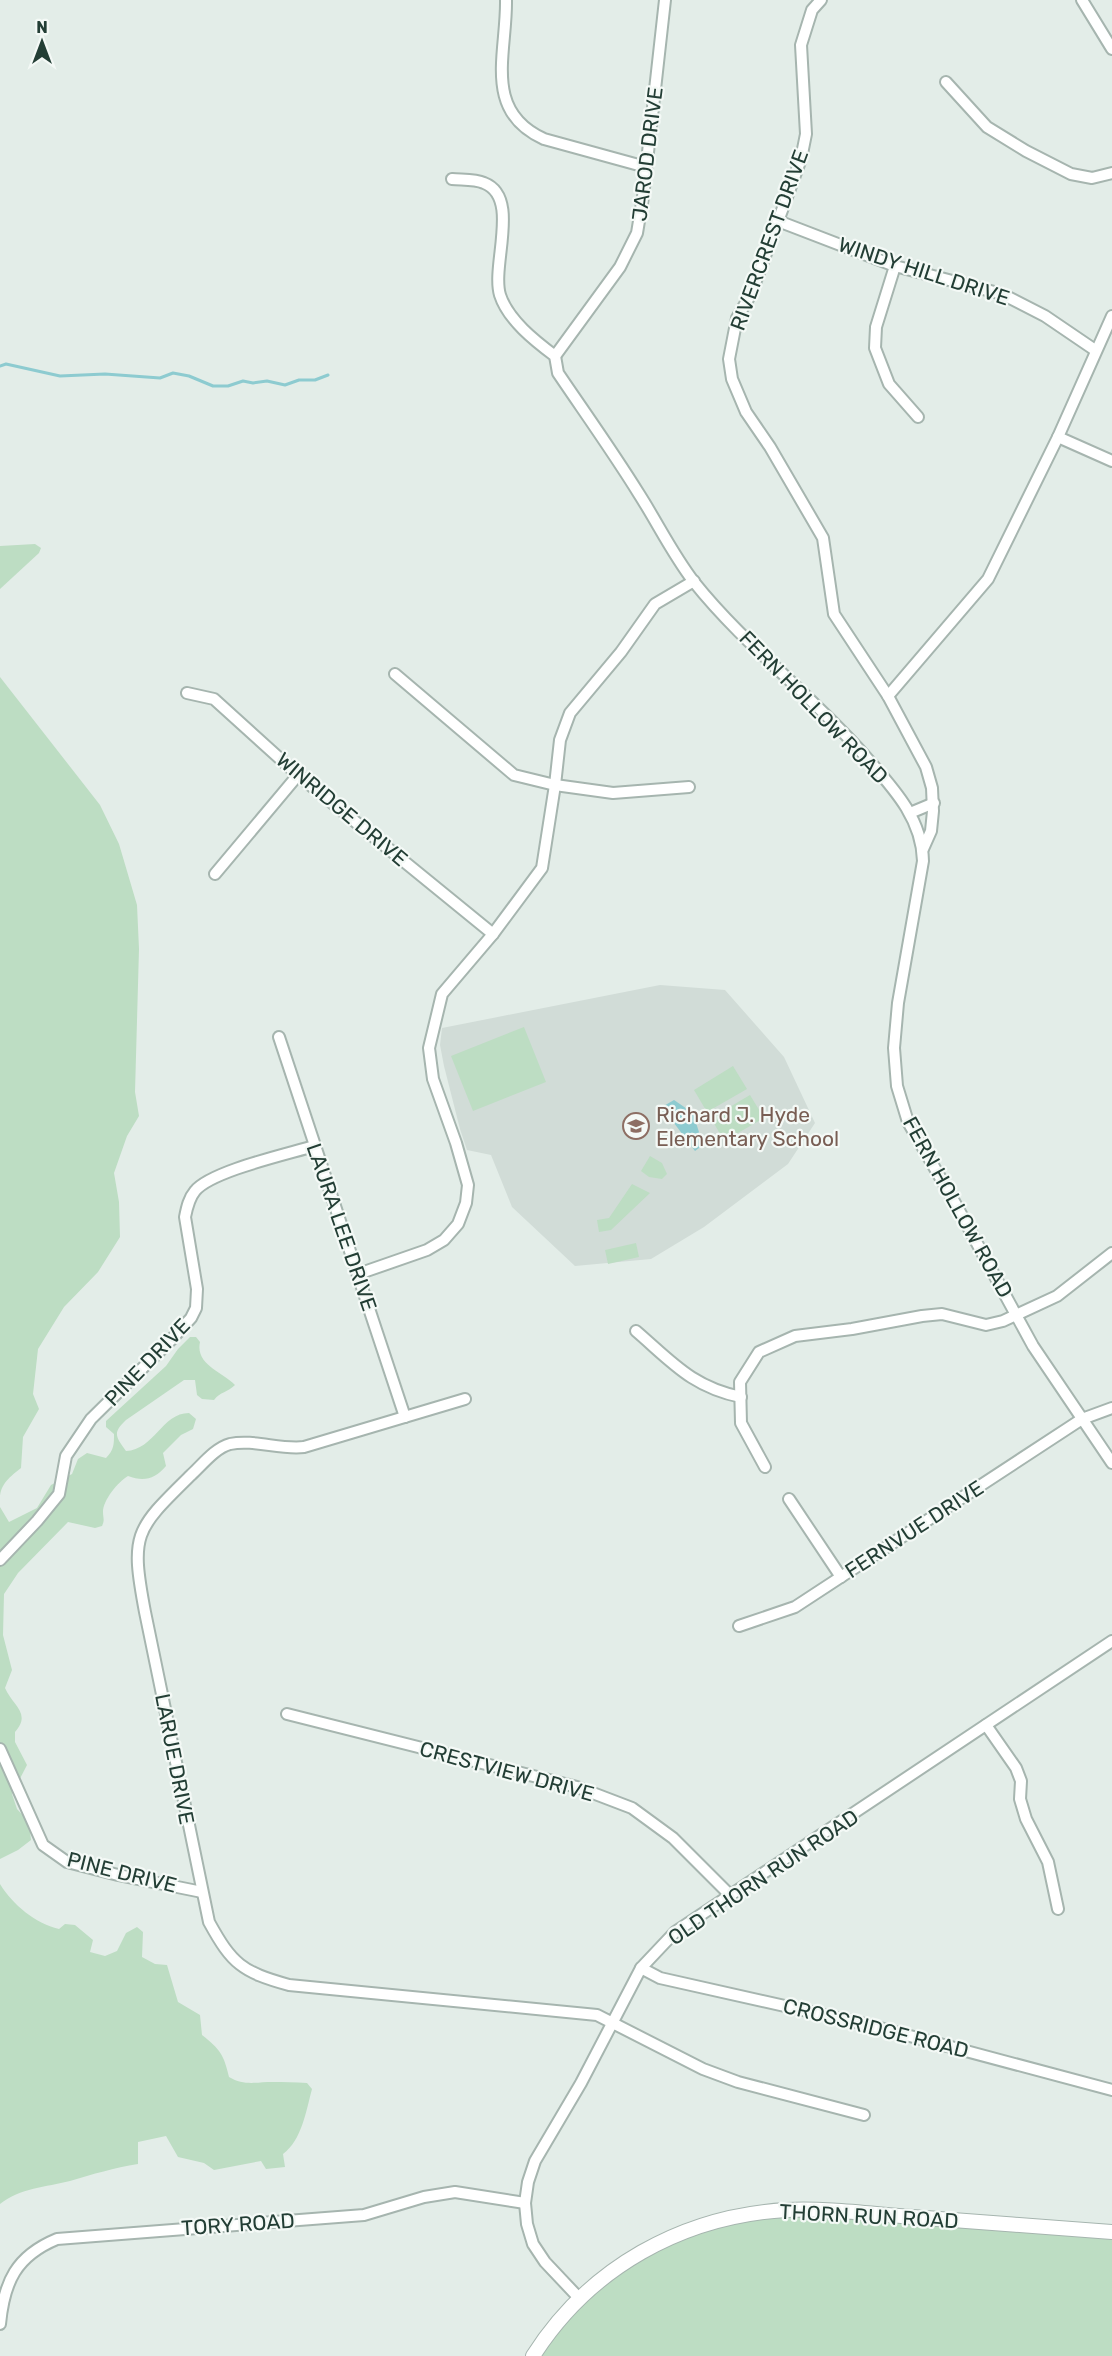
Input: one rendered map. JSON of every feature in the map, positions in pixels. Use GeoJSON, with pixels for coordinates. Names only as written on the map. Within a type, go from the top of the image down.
{"type":"FeatureCollection","features":[{"type":"Feature","properties":{"kind":"street"},"geometry":{"type":"LineString","coordinates":[[506,0],[501,77],[504,97],[515,118],[532,133],[544,139],[646,167]]}},
{"type":"Feature","properties":{"kind":"street","name":"JAROD DRIVE"},"geometry":{"type":"LineString","coordinates":[[555,356],[620,267],[633,245],[641,214],[664,0]]}},
{"type":"Feature","properties":{"kind":"street","name":"RIVERCREST DRIVE"},"geometry":{"type":"LineString","coordinates":[[821,0],[812,10],[801,45],[806,134],[801,159],[751,294],[737,318],[729,359],[732,380],[746,412],[770,447],[823,538],[834,614],[888,696],[926,767],[934,803],[931,831],[923,850]]}},
{"type":"Feature","properties":{"kind":"street"},"geometry":{"type":"LineString","coordinates":[[1082,0],[1112,49]]}},
{"type":"Feature","properties":{"kind":"street"},"geometry":{"type":"LineString","coordinates":[[946,81],[987,127],[1026,151],[1071,174],[1092,178],[1112,173]]}},
{"type":"Feature","properties":{"kind":"street"},"geometry":{"type":"LineString","coordinates":[[452,178],[484,183],[501,196],[503,208],[499,293],[505,308],[512,317],[539,344],[555,356]]}},
{"type":"Feature","properties":{"kind":"street","name":"WINDY HILL DRIVE"},"geometry":{"type":"LineString","coordinates":[[778,221],[895,266],[1002,294],[1046,316],[1095,350]]}},
{"type":"Feature","properties":{"kind":"street"},"geometry":{"type":"LineString","coordinates":[[895,266],[876,327],[875,348],[889,384],[918,417]]}},
{"type":"Feature","properties":{"kind":"street"},"geometry":{"type":"LineString","coordinates":[[888,696],[988,579],[1058,437],[1112,316]]}},
{"type":"Feature","properties":{"kind":"street","name":"FERN HOLLOW ROAD"},"geometry":{"type":"LineString","coordinates":[[555,356],[558,373],[628,476],[694,581],[741,633],[850,739],[890,785],[910,813],[917,827],[923,850],[920,884],[898,1003],[894,1048],[897,1086],[908,1122],[1033,1346],[1112,1462]]}},
{"type":"Feature","properties":{"kind":"street"},"geometry":{"type":"LineString","coordinates":[[1058,437],[1112,461]]}},
{"type":"Feature","properties":{"kind":"street"},"geometry":{"type":"LineString","coordinates":[[358,1274],[436,1246],[451,1234],[463,1214],[468,1194],[466,1176],[433,1079],[429,1048],[441,994],[493,934],[542,868],[560,740],[570,713],[621,652],[655,604],[694,581]]}},
{"type":"Feature","properties":{"kind":"street"},"geometry":{"type":"LineString","coordinates":[[395,675],[513,776],[555,785],[613,793],[689,787]]}},
{"type":"Feature","properties":{"kind":"street","name":"WINRIDGE DRIVE"},"geometry":{"type":"LineString","coordinates":[[187,693],[214,699],[298,775],[493,934]]}},
{"type":"Feature","properties":{"kind":"street"},"geometry":{"type":"LineString","coordinates":[[215,874],[298,775]]}},
{"type":"Feature","properties":{"kind":"street"},"geometry":{"type":"LineString","coordinates":[[910,813],[934,803]]}},
{"type":"Feature","properties":{"kind":"street","name":"LAURA LEE DRIVE"},"geometry":{"type":"LineString","coordinates":[[279,1037],[405,1417]]}},
{"type":"Feature","properties":{"kind":"street","name":"PINE DRIVE"},"geometry":{"type":"LineString","coordinates":[[0,1560],[38,1521],[59,1494],[66,1456],[91,1419],[191,1318],[196,1308],[197,1289],[185,1217],[190,1197],[213,1178],[314,1146]]}},
{"type":"Feature","properties":{"kind":"street"},"geometry":{"type":"LineString","coordinates":[[765,1467],[741,1423],[740,1382],[759,1352],[795,1336],[852,1329],[922,1316],[942,1314],[986,1325],[1017,1316],[1057,1296],[1112,1253]]}},
{"type":"Feature","properties":{"kind":"street"},"geometry":{"type":"LineString","coordinates":[[636,1330],[690,1377],[718,1392],[741,1397]]}},
{"type":"Feature","properties":{"kind":"street","name":"LARUE DRIVE"},"geometry":{"type":"LineString","coordinates":[[465,1399],[304,1447],[287,1448],[240,1443],[222,1447],[155,1510],[140,1535],[137,1562],[141,1590],[202,1892],[209,1922],[224,1950],[257,1976],[289,1985],[597,2015],[703,2069],[738,2082],[864,2115]]}},
{"type":"Feature","properties":{"kind":"street","name":"FERNVUE DRIVE"},"geometry":{"type":"LineString","coordinates":[[739,1626],[795,1607],[1082,1419],[1112,1408]]}},
{"type":"Feature","properties":{"kind":"street"},"geometry":{"type":"LineString","coordinates":[[789,1499],[841,1577]]}},
{"type":"Feature","properties":{"kind":"street","name":"OLD THORN RUN ROAD"},"geometry":{"type":"LineString","coordinates":[[579,2298],[545,2262],[533,2244],[527,2224],[525,2203],[528,2182],[535,2162],[581,2083],[641,1968],[675,1932],[1112,1641]]}},
{"type":"Feature","properties":{"kind":"street","name":"CRESTVIEW DRIVE"},"geometry":{"type":"LineString","coordinates":[[287,1714],[577,1786],[632,1808],[673,1838],[731,1896]]}},
{"type":"Feature","properties":{"kind":"street"},"geometry":{"type":"LineString","coordinates":[[986,1725],[1016,1768],[1021,1781],[1020,1799],[1026,1819],[1048,1862],[1058,1909]]}},
{"type":"Feature","properties":{"kind":"street","name":"PINE DRIVE"},"geometry":{"type":"LineString","coordinates":[[0,1749],[43,1845],[67,1862],[202,1892]]}},
{"type":"Feature","properties":{"kind":"street","name":"CROSSRIDGE ROAD"},"geometry":{"type":"LineString","coordinates":[[641,1968],[660,1978],[866,2024],[1112,2090]]}},
{"type":"Feature","properties":{"kind":"street","name":"TORY ROAD"},"geometry":{"type":"LineString","coordinates":[[0,2324],[4,2294],[15,2268],[41,2245],[57,2239],[364,2215],[424,2197],[455,2192],[525,2203]]}},
{"type":"Feature","properties":{"kind":"street","name":"THORN RUN ROAD"},"geometry":{"type":"LineString","coordinates":[[533,2356],[558,2320],[579,2298],[612,2271],[652,2245],[698,2226],[756,2212],[821,2210],[1112,2232]]}},
{"type":"Feature","properties":{"kind":"shaded area","name":"Richard J. Hyde Elementary School"},"geometry":{"type":"Polygon","coordinates":[[[660,985],[725,990],[784,1057],[815,1123],[788,1164],[704,1227],[651,1259],[575,1266],[512,1207],[491,1155],[467,1150],[444,1066],[440,1045],[442,1028],[660,985]]]}},
{"type":"Feature","properties":{"kind":"green space"},"geometry":{"type":"Polygon","coordinates":[[[35,544],[41,548],[39,553],[0,589],[0,546],[35,544]]]}},
{"type":"Feature","properties":{"kind":"green space"},"geometry":{"type":"Polygon","coordinates":[[[0,677],[100,805],[119,844],[137,905],[139,949],[135,1092],[139,1116],[127,1136],[114,1173],[119,1202],[120,1237],[98,1272],[64,1307],[38,1349],[33,1394],[39,1409],[23,1437],[21,1468],[4,1484],[0,1493],[0,677]]]}},
{"type":"Feature","properties":{"kind":"green space"},"geometry":{"type":"Polygon","coordinates":[[[524,1027],[546,1082],[473,1111],[451,1056],[524,1027]]]}},
{"type":"Feature","properties":{"kind":"green space"},"geometry":{"type":"Polygon","coordinates":[[[733,1066],[747,1089],[707,1112],[694,1090],[733,1066]]]}},
{"type":"Feature","properties":{"kind":"green space"},"geometry":{"type":"Polygon","coordinates":[[[750,1095],[764,1118],[724,1141],[711,1118],[750,1095]]]}},
{"type":"Feature","properties":{"kind":"green space"},"geometry":{"type":"Polygon","coordinates":[[[650,1156],[662,1163],[667,1174],[662,1179],[649,1177],[641,1171],[650,1156]]]}},
{"type":"Feature","properties":{"kind":"green space"},"geometry":{"type":"Polygon","coordinates":[[[632,1184],[650,1193],[611,1230],[599,1232],[597,1220],[609,1218],[632,1184]]]}},
{"type":"Feature","properties":{"kind":"green space"},"geometry":{"type":"Polygon","coordinates":[[[636,1243],[639,1257],[608,1264],[605,1250],[636,1243]]]}},
{"type":"Feature","properties":{"kind":"green space"},"geometry":{"type":"Polygon","coordinates":[[[190,1337],[196,1337],[200,1342],[202,1357],[206,1362],[235,1385],[214,1400],[202,1399],[197,1395],[195,1380],[184,1380],[126,1420],[119,1428],[117,1435],[126,1451],[144,1445],[172,1419],[180,1415],[189,1413],[196,1419],[193,1429],[181,1435],[163,1453],[166,1466],[162,1470],[149,1478],[139,1479],[128,1476],[116,1487],[104,1507],[102,1526],[95,1528],[68,1522],[18,1573],[4,1594],[3,1635],[12,1670],[5,1688],[21,1714],[22,1720],[15,1732],[15,1742],[27,1765],[12,1794],[17,1809],[29,1822],[31,1840],[0,1859],[0,1507],[9,1522],[37,1508],[51,1485],[72,1474],[78,1459],[87,1453],[106,1458],[113,1447],[114,1434],[106,1427],[106,1421],[166,1366],[190,1337]]]}},
{"type":"Feature","properties":{"kind":"green space"},"geometry":{"type":"Polygon","coordinates":[[[0,1884],[11,1899],[33,1918],[59,1929],[65,1924],[75,1925],[93,1940],[90,1952],[105,1956],[117,1951],[126,1933],[137,1927],[143,1932],[142,1957],[155,1964],[167,1965],[178,2002],[200,2015],[202,2035],[220,2053],[229,2077],[245,2083],[307,2083],[312,2089],[308,2106],[295,2141],[283,2154],[285,2167],[266,2169],[261,2161],[214,2170],[204,2163],[178,2157],[166,2136],[138,2142],[138,2164],[25,2191],[0,2204],[0,1884]]]}},
{"type":"Feature","properties":{"kind":"green space"},"geometry":{"type":"Polygon","coordinates":[[[756,2213],[1112,2232],[1112,2356],[533,2356],[541,2343],[629,2259],[756,2213]]]}},
{"type":"Feature","properties":{"kind":"water"},"geometry":{"type":"Polygon","coordinates":[[[674,1100],[693,1113],[703,1145],[695,1151],[662,1107],[674,1100]]]}},
{"type":"Feature","properties":{"kind":"waterway"},"geometry":{"type":"LineString","coordinates":[[0,366],[6,364],[60,376],[105,374],[160,378],[173,373],[189,376],[213,386],[228,386],[243,381],[253,383],[267,381],[285,385],[299,380],[315,380],[328,375]]}},
{"type":"Feature","properties":{"kind":"place","name":"Richard J. Hyde Elementary School"},"geometry":{"type":"Point","coordinates":[636,1126]}}]}
